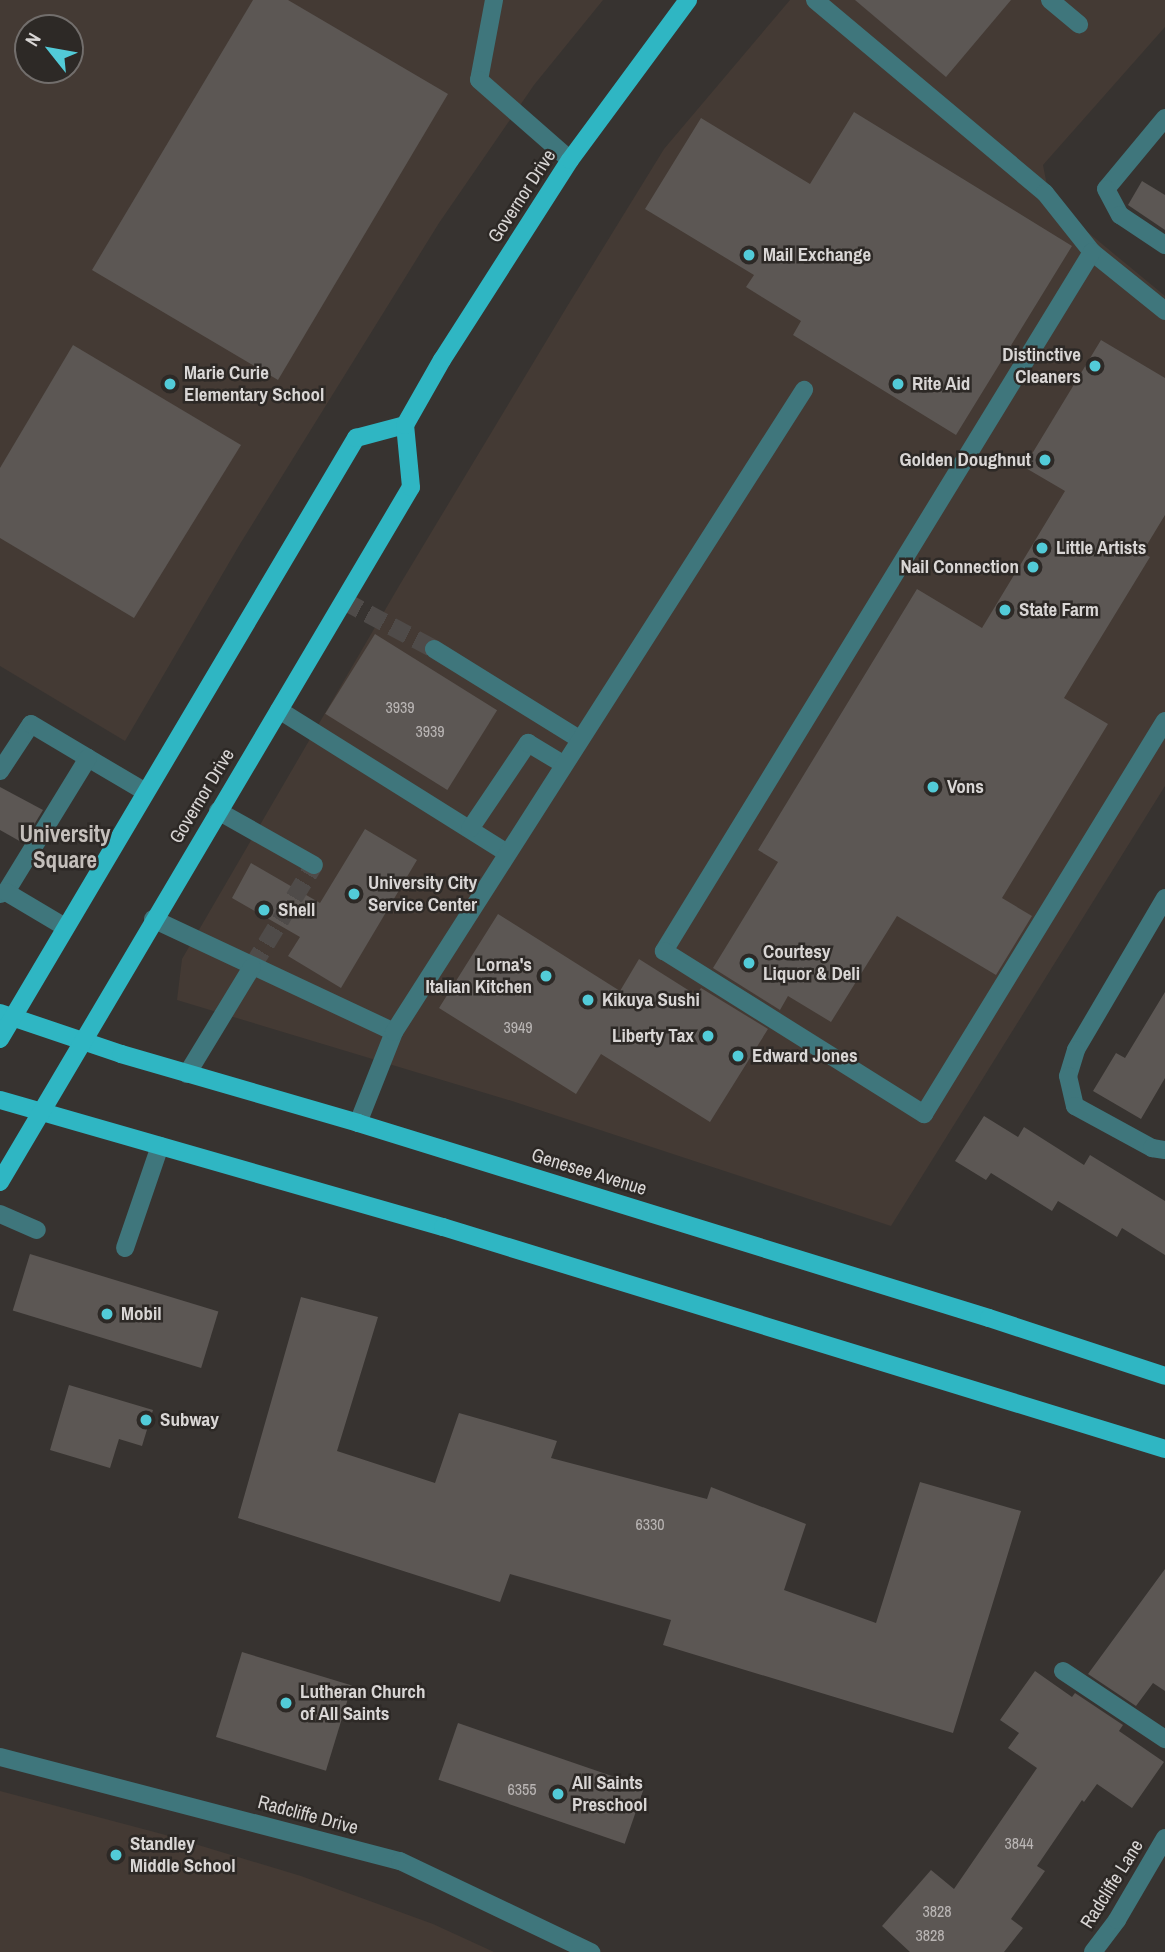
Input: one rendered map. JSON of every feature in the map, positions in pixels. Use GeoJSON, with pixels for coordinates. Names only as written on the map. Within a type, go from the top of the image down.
{"type":"FeatureCollection","features":[{"type":"Feature","properties":{"kind":"main road","name":"Governor Drive"},"geometry":{"type":"LineString","coordinates":[[0,1182],[153,919],[411,487],[405,425],[442,360],[570,160],[688,0]]}},
{"type":"Feature","properties":{"kind":"main road"},"geometry":{"type":"LineString","coordinates":[[0,1039],[6,1016],[65,927],[356,438],[405,425]]}},
{"type":"Feature","properties":{"kind":"main road","name":"Genesee Avenue"},"geometry":{"type":"LineString","coordinates":[[6,1016],[187,1074],[358,1123],[989,1318],[1165,1376]]}},
{"type":"Feature","properties":{"kind":"main road"},"geometry":{"type":"LineString","coordinates":[[0,1100],[443,1227],[1165,1449]]}},
{"type":"Feature","properties":{"kind":"street"},"geometry":{"type":"LineString","coordinates":[[494,0],[479,80],[570,160]]}},
{"type":"Feature","properties":{"kind":"street"},"geometry":{"type":"LineString","coordinates":[[815,0],[1045,193],[1091,252],[1165,311]]}},
{"type":"Feature","properties":{"kind":"street"},"geometry":{"type":"LineString","coordinates":[[1050,0],[1079,24]]}},
{"type":"Feature","properties":{"kind":"street"},"geometry":{"type":"LineString","coordinates":[[1165,118],[1106,189],[1120,215],[1165,245]]}},
{"type":"Feature","properties":{"kind":"street"},"geometry":{"type":"LineString","coordinates":[[1091,252],[664,951],[924,1114],[1165,721]]}},
{"type":"Feature","properties":{"kind":"street"},"geometry":{"type":"LineString","coordinates":[[358,1123],[394,1032],[804,390]]}},
{"type":"Feature","properties":{"kind":"street"},"geometry":{"type":"LineString","coordinates":[[434,649],[579,739]]}},
{"type":"Feature","properties":{"kind":"street"},"geometry":{"type":"LineString","coordinates":[[279,710],[507,853]]}},
{"type":"Feature","properties":{"kind":"street"},"geometry":{"type":"LineString","coordinates":[[0,771],[31,724],[144,792]]}},
{"type":"Feature","properties":{"kind":"street"},"geometry":{"type":"LineString","coordinates":[[470,829],[528,743],[564,764]]}},
{"type":"Feature","properties":{"kind":"street"},"geometry":{"type":"LineString","coordinates":[[65,927],[3,893],[88,758]]}},
{"type":"Feature","properties":{"kind":"street"},"geometry":{"type":"LineString","coordinates":[[218,811],[314,865]]}},
{"type":"Feature","properties":{"kind":"street"},"geometry":{"type":"LineString","coordinates":[[1165,898],[1076,1050],[1068,1076],[1075,1106],[1152,1148],[1165,1150]]}},
{"type":"Feature","properties":{"kind":"street"},"geometry":{"type":"LineString","coordinates":[[153,919],[394,1032]]}},
{"type":"Feature","properties":{"kind":"street"},"geometry":{"type":"LineString","coordinates":[[187,1074],[252,967]]}},
{"type":"Feature","properties":{"kind":"street"},"geometry":{"type":"LineString","coordinates":[[125,1248],[160,1146]]}},
{"type":"Feature","properties":{"kind":"street"},"geometry":{"type":"LineString","coordinates":[[0,1214],[37,1230]]}},
{"type":"Feature","properties":{"kind":"street"},"geometry":{"type":"LineString","coordinates":[[1063,1671],[1165,1739]]}},
{"type":"Feature","properties":{"kind":"street","name":"Radcliffe Drive"},"geometry":{"type":"LineString","coordinates":[[0,1757],[400,1861],[591,1952]]}},
{"type":"Feature","properties":{"kind":"street","name":"Radcliffe Lane"},"geometry":{"type":"LineString","coordinates":[[1093,1952],[1117,1920],[1165,1838]]}},
{"type":"Feature","properties":{"kind":"shaded area","name":"Marie Curie Elementary School"},"geometry":{"type":"Polygon","coordinates":[[[0,0],[603,0],[534,85],[439,223],[240,544],[125,741],[0,666],[0,0]]]}},
{"type":"Feature","properties":{"kind":"shaded area"},"geometry":{"type":"Polygon","coordinates":[[[790,0],[1165,0],[1165,27],[1043,165],[1050,201],[1165,296],[1165,786],[891,1226],[512,1101],[177,1000],[182,959],[399,586],[568,305],[664,149],[790,0]]]}},
{"type":"Feature","properties":{"kind":"shaded area","name":"Standley Middle School"},"geometry":{"type":"Polygon","coordinates":[[[0,1791],[162,1834],[301,1876],[433,1924],[494,1952],[0,1952],[0,1791]]]}},
{"type":"Feature","properties":{"kind":"building"},"geometry":{"type":"Polygon","coordinates":[[[253,0],[288,0],[448,94],[278,380],[92,270],[253,0]]]}},
{"type":"Feature","properties":{"kind":"building"},"geometry":{"type":"Polygon","coordinates":[[[855,0],[1011,0],[946,77],[855,0]]]}},
{"type":"Feature","properties":{"kind":"building"},"geometry":{"type":"Polygon","coordinates":[[[854,112],[1072,246],[956,435],[793,335],[801,321],[746,287],[754,275],[645,209],[701,118],[810,184],[854,112]]]}},
{"type":"Feature","properties":{"kind":"building"},"geometry":{"type":"Polygon","coordinates":[[[1142,181],[1165,195],[1165,230],[1128,205],[1142,181]]]}},
{"type":"Feature","properties":{"kind":"building"},"geometry":{"type":"Polygon","coordinates":[[[1101,340],[1165,378],[1165,515],[1142,553],[1150,557],[1064,698],[1108,724],[1002,898],[1032,916],[996,975],[897,916],[831,1022],[788,996],[780,1010],[713,968],[778,862],[758,850],[917,589],[982,628],[1065,491],[1024,467],[1101,340]]]}},
{"type":"Feature","properties":{"kind":"building"},"geometry":{"type":"Polygon","coordinates":[[[73,345],[241,445],[134,618],[0,538],[0,468],[73,345]]]}},
{"type":"Feature","properties":{"kind":"building"},"geometry":{"type":"Polygon","coordinates":[[[375,634],[497,710],[447,790],[325,714],[375,634]]]}},
{"type":"Feature","properties":{"kind":"building"},"geometry":{"type":"Polygon","coordinates":[[[0,787],[43,810],[23,843],[0,830],[0,787]]]}},
{"type":"Feature","properties":{"kind":"building"},"geometry":{"type":"Polygon","coordinates":[[[365,829],[417,860],[341,988],[288,956],[300,937],[232,898],[251,863],[320,903],[365,829]]]}},
{"type":"Feature","properties":{"kind":"building"},"geometry":{"type":"Polygon","coordinates":[[[498,914],[620,991],[639,959],[696,995],[701,988],[768,1029],[710,1122],[601,1054],[576,1094],[439,1008],[498,914]]]}},
{"type":"Feature","properties":{"kind":"building"},"geometry":{"type":"Polygon","coordinates":[[[1165,992],[1165,1078],[1141,1119],[1093,1091],[1116,1053],[1125,1058],[1165,992]]]}},
{"type":"Feature","properties":{"kind":"building"},"geometry":{"type":"Polygon","coordinates":[[[984,1116],[1018,1137],[1024,1127],[1084,1165],[1090,1155],[1165,1201],[1165,1255],[1122,1228],[1117,1237],[1058,1201],[1052,1211],[991,1173],[986,1180],[955,1161],[984,1116]]]}},
{"type":"Feature","properties":{"kind":"building"},"geometry":{"type":"Polygon","coordinates":[[[30,1254],[218,1312],[201,1368],[13,1310],[30,1254]]]}},
{"type":"Feature","properties":{"kind":"building"},"geometry":{"type":"Polygon","coordinates":[[[301,1297],[378,1317],[337,1451],[435,1483],[459,1413],[557,1441],[551,1458],[707,1499],[711,1487],[806,1524],[784,1590],[876,1623],[920,1482],[1021,1511],[953,1733],[663,1645],[671,1620],[510,1574],[500,1602],[238,1518],[301,1297]]]}},
{"type":"Feature","properties":{"kind":"building"},"geometry":{"type":"Polygon","coordinates":[[[69,1385],[153,1410],[142,1446],[119,1439],[110,1468],[50,1450],[69,1385]]]}},
{"type":"Feature","properties":{"kind":"building"},"geometry":{"type":"Polygon","coordinates":[[[1165,1569],[1165,1691],[1153,1683],[1136,1706],[1088,1674],[1165,1569]]]}},
{"type":"Feature","properties":{"kind":"building","name":"Lutheran Church of All Saints"},"geometry":{"type":"Polygon","coordinates":[[[242,1652],[352,1686],[326,1771],[216,1737],[242,1652]]]}},
{"type":"Feature","properties":{"kind":"building"},"geometry":{"type":"Polygon","coordinates":[[[1035,1671],[1072,1697],[1075,1693],[1123,1725],[1119,1731],[1164,1762],[1132,1808],[1097,1784],[1084,1802],[1082,1800],[1037,1866],[1045,1871],[1011,1919],[1023,1928],[1004,1952],[910,1952],[882,1926],[931,1870],[954,1889],[1037,1768],[1008,1748],[1019,1733],[1000,1720],[1035,1671]]]}},
{"type":"Feature","properties":{"kind":"building"},"geometry":{"type":"Polygon","coordinates":[[[458,1723],[644,1787],[625,1844],[438,1780],[458,1723]]]}},
{"type":"Feature","properties":{"kind":"tunnel"},"geometry":{"type":"LineString","coordinates":[[344,601],[434,649]]}},
{"type":"Feature","properties":{"kind":"tunnel"},"geometry":{"type":"LineString","coordinates":[[252,967],[314,865]]}},
{"type":"Feature","properties":{"kind":"place","name":"Mail Exchange"},"geometry":{"type":"Point","coordinates":[749,255]}},
{"type":"Feature","properties":{"kind":"place","name":"Distinctive Cleaners"},"geometry":{"type":"Point","coordinates":[1095,366]}},
{"type":"Feature","properties":{"kind":"place","name":"Marie Curie Elementary School"},"geometry":{"type":"Point","coordinates":[170,384]}},
{"type":"Feature","properties":{"kind":"place","name":"Rite Aid"},"geometry":{"type":"Point","coordinates":[898,384]}},
{"type":"Feature","properties":{"kind":"place","name":"Golden Doughnut"},"geometry":{"type":"Point","coordinates":[1045,460]}},
{"type":"Feature","properties":{"kind":"place","name":"Little Artists"},"geometry":{"type":"Point","coordinates":[1042,548]}},
{"type":"Feature","properties":{"kind":"place","name":"Nail Connection"},"geometry":{"type":"Point","coordinates":[1033,567]}},
{"type":"Feature","properties":{"kind":"place","name":"State Farm"},"geometry":{"type":"Point","coordinates":[1005,610]}},
{"type":"Feature","properties":{"kind":"place","name":"Vons"},"geometry":{"type":"Point","coordinates":[933,787]}},
{"type":"Feature","properties":{"kind":"place","name":"University City Service Center"},"geometry":{"type":"Point","coordinates":[354,894]}},
{"type":"Feature","properties":{"kind":"place","name":"Shell"},"geometry":{"type":"Point","coordinates":[264,910]}},
{"type":"Feature","properties":{"kind":"place","name":"Courtesy Liquor & Deli"},"geometry":{"type":"Point","coordinates":[749,963]}},
{"type":"Feature","properties":{"kind":"place","name":"Lorna's Italian Kitchen"},"geometry":{"type":"Point","coordinates":[546,976]}},
{"type":"Feature","properties":{"kind":"place","name":"Kikuya Sushi"},"geometry":{"type":"Point","coordinates":[588,1000]}},
{"type":"Feature","properties":{"kind":"place","name":"Liberty Tax"},"geometry":{"type":"Point","coordinates":[708,1036]}},
{"type":"Feature","properties":{"kind":"place","name":"Edward Jones"},"geometry":{"type":"Point","coordinates":[738,1056]}},
{"type":"Feature","properties":{"kind":"place","name":"Mobil"},"geometry":{"type":"Point","coordinates":[107,1314]}},
{"type":"Feature","properties":{"kind":"place","name":"Subway"},"geometry":{"type":"Point","coordinates":[146,1420]}},
{"type":"Feature","properties":{"kind":"place","name":"Lutheran Church of All Saints"},"geometry":{"type":"Point","coordinates":[286,1703]}},
{"type":"Feature","properties":{"kind":"place","name":"All Saints Preschool"},"geometry":{"type":"Point","coordinates":[558,1794]}},
{"type":"Feature","properties":{"kind":"place","name":"Standley Middle School"},"geometry":{"type":"Point","coordinates":[116,1855]}},
{"type":"Feature","properties":{"kind":"district","name":"University Square"},"geometry":{"type":"Point","coordinates":[65,847]}}]}
